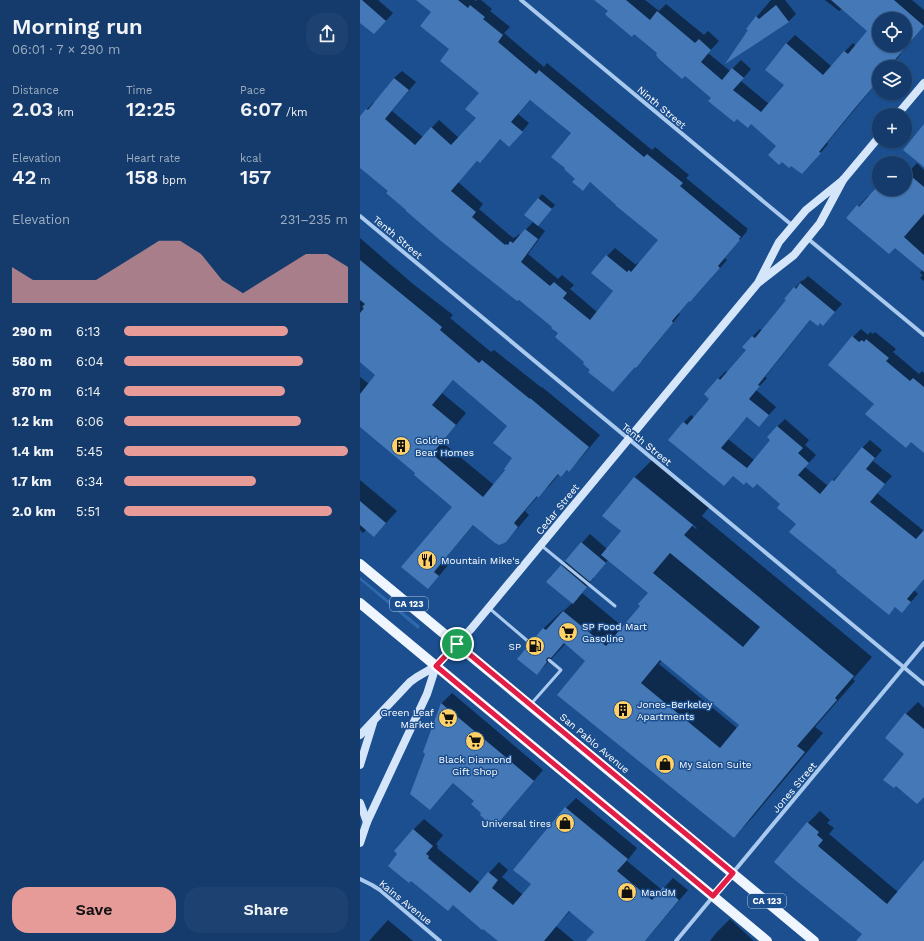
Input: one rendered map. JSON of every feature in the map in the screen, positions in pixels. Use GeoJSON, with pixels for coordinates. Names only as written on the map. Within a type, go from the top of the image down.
{"type":"FeatureCollection","features":[{"type":"Feature","properties":{"kind":"main road","name":"San Pablo Avenue"},"geometry":{"type":"LineString","coordinates":[[360,564],[814,941]]}},
{"type":"Feature","properties":{"kind":"main road","name":"CA 123"},"geometry":{"type":"LineString","coordinates":[[360,603],[767,941]]}},
{"type":"Feature","properties":{"kind":"street","name":"Ninth Street"},"geometry":{"type":"LineString","coordinates":[[521,0],[793,226]]}},
{"type":"Feature","properties":{"kind":"street"},"geometry":{"type":"LineString","coordinates":[[903,108],[924,83]]}},
{"type":"Feature","properties":{"kind":"street","name":"Cedar Street"},"geometry":{"type":"LineString","coordinates":[[758,283],[779,242],[806,210],[843,180],[872,145]]}},
{"type":"Feature","properties":{"kind":"street","name":"Cedar Street"},"geometry":{"type":"LineString","coordinates":[[360,735],[410,682],[436,666],[457,644],[758,283],[794,255],[820,222],[843,180]]}},
{"type":"Feature","properties":{"kind":"street","name":"Tenth Street"},"geometry":{"type":"LineString","coordinates":[[360,216],[924,684]]}},
{"type":"Feature","properties":{"kind":"street"},"geometry":{"type":"LineString","coordinates":[[808,238],[924,335]]}},
{"type":"Feature","properties":{"kind":"street","name":"Jones Street"},"geometry":{"type":"LineString","coordinates":[[676,941],[924,643]]}},
{"type":"Feature","properties":{"kind":"street"},"geometry":{"type":"LineString","coordinates":[[363,821],[427,694],[436,666]]}},
{"type":"Feature","properties":{"kind":"street"},"geometry":{"type":"LineString","coordinates":[[360,765],[374,720]]}},
{"type":"Feature","properties":{"kind":"street"},"geometry":{"type":"LineString","coordinates":[[360,803],[363,821],[360,843]]}},
{"type":"Feature","properties":{"kind":"street","name":"Kains Avenue"},"geometry":{"type":"LineString","coordinates":[[360,879],[380,890],[440,941]]}},
{"type":"Feature","properties":{"kind":"lane"},"geometry":{"type":"LineString","coordinates":[[541,545],[615,606]]}},
{"type":"Feature","properties":{"kind":"lane"},"geometry":{"type":"LineString","coordinates":[[488,607],[530,643]]}},
{"type":"Feature","properties":{"kind":"lane"},"geometry":{"type":"LineString","coordinates":[[530,705],[561,670],[549,660]]}},
{"type":"Feature","properties":{"kind":"shaded area"},"geometry":{"type":"Polygon","coordinates":[[[360,577],[420,626],[418,629],[360,580],[360,577]]]}},
{"type":"Feature","properties":{"kind":"building"},"geometry":{"type":"Polygon","coordinates":[[[360,0],[362,0],[386,21],[374,34],[360,23],[360,0]]]}},
{"type":"Feature","properties":{"kind":"building"},"geometry":{"type":"Polygon","coordinates":[[[416,0],[458,0],[468,8],[470,5],[485,17],[483,19],[503,35],[498,42],[536,74],[539,70],[644,157],[647,154],[683,183],[680,186],[741,237],[718,266],[720,268],[690,302],[689,301],[636,368],[635,367],[613,392],[588,372],[590,370],[583,364],[584,362],[555,337],[558,333],[551,328],[552,327],[441,241],[386,193],[388,191],[360,168],[360,116],[366,109],[368,110],[394,78],[409,90],[385,119],[415,145],[431,127],[451,145],[476,118],[465,109],[479,93],[440,61],[449,49],[420,26],[431,12],[416,0]],[[530,100],[511,122],[523,132],[509,147],[500,139],[480,163],[477,161],[451,191],[476,212],[472,217],[505,245],[508,245],[510,241],[513,243],[525,229],[538,239],[521,262],[550,286],[554,282],[567,293],[563,298],[590,320],[613,291],[591,273],[606,255],[627,272],[629,270],[631,272],[658,240],[615,205],[590,182],[583,191],[572,182],[575,179],[564,169],[565,168],[551,157],[571,133],[530,100]]]}},
{"type":"Feature","properties":{"kind":"building"},"geometry":{"type":"Polygon","coordinates":[[[594,0],[626,0],[650,20],[657,11],[695,43],[699,39],[711,50],[701,62],[722,80],[732,68],[744,78],[733,90],[761,112],[784,85],[765,70],[786,43],[823,75],[844,51],[848,54],[867,31],[831,0],[894,0],[908,12],[872,12],[872,52],[902,52],[895,60],[872,60],[872,88],[819,152],[821,153],[802,174],[791,166],[789,168],[782,162],[779,165],[768,155],[776,146],[751,124],[748,128],[737,119],[734,122],[708,101],[711,98],[685,76],[682,79],[659,59],[656,55],[657,53],[634,34],[632,37],[605,14],[608,11],[594,0]]]}},
{"type":"Feature","properties":{"kind":"building"},"geometry":{"type":"Polygon","coordinates":[[[776,5],[789,22],[725,64],[748,30],[746,29],[756,16],[759,19],[776,5]]]}},
{"type":"Feature","properties":{"kind":"building"},"geometry":{"type":"Polygon","coordinates":[[[912,16],[924,26],[912,40],[912,16]]]}},
{"type":"Feature","properties":{"kind":"building"},"geometry":{"type":"Polygon","coordinates":[[[924,124],[924,167],[903,150],[905,148],[912,148],[912,139],[924,124]]]}},
{"type":"Feature","properties":{"kind":"building"},"geometry":{"type":"Polygon","coordinates":[[[912,177],[924,187],[924,214],[904,237],[924,255],[924,272],[895,248],[889,254],[846,218],[857,205],[859,207],[872,192],[872,196],[912,196],[912,177]]]}},
{"type":"Feature","properties":{"kind":"building"},"geometry":{"type":"Polygon","coordinates":[[[538,198],[552,209],[538,226],[524,215],[538,198]]]}},
{"type":"Feature","properties":{"kind":"building"},"geometry":{"type":"Polygon","coordinates":[[[360,260],[442,327],[440,330],[479,363],[482,360],[589,447],[569,472],[567,470],[561,477],[558,474],[538,498],[537,496],[514,523],[518,527],[506,542],[499,545],[495,543],[473,525],[434,572],[439,576],[428,589],[401,567],[452,507],[414,475],[415,473],[360,427],[360,394],[375,375],[360,362],[360,313],[365,304],[360,300],[360,260]],[[453,380],[432,405],[456,425],[432,454],[483,497],[505,470],[504,469],[512,458],[493,443],[507,426],[453,380]]]}},
{"type":"Feature","properties":{"kind":"building"},"geometry":{"type":"Polygon","coordinates":[[[800,283],[835,312],[823,326],[820,323],[818,326],[810,320],[758,385],[760,386],[749,399],[769,415],[759,427],[747,417],[721,448],[747,468],[770,440],[767,437],[777,426],[803,448],[798,453],[809,463],[798,475],[820,494],[832,480],[834,481],[862,447],[875,458],[866,469],[885,484],[870,502],[916,539],[924,530],[924,579],[907,599],[911,602],[902,613],[895,607],[889,615],[789,532],[796,524],[777,508],[780,504],[757,484],[753,488],[746,482],[744,485],[733,476],[724,486],[668,440],[683,422],[687,425],[709,399],[704,394],[718,378],[720,380],[746,350],[742,347],[752,336],[755,338],[786,300],[784,299],[794,287],[796,289],[800,283]]]}},
{"type":"Feature","properties":{"kind":"building"},"geometry":{"type":"Polygon","coordinates":[[[852,336],[859,342],[862,340],[864,342],[866,339],[889,358],[886,361],[910,381],[913,378],[924,387],[924,453],[911,442],[906,448],[865,414],[874,404],[828,365],[852,336]]]}},
{"type":"Feature","properties":{"kind":"building"},"geometry":{"type":"Polygon","coordinates":[[[634,477],[693,525],[684,535],[854,676],[835,698],[837,700],[797,746],[805,752],[734,838],[557,695],[585,661],[564,643],[551,658],[547,658],[547,662],[537,675],[517,659],[528,646],[532,645],[532,641],[543,628],[546,630],[563,611],[606,646],[640,606],[638,604],[648,593],[601,555],[621,531],[602,516],[634,477]],[[670,553],[653,573],[743,647],[760,627],[670,553]],[[660,660],[641,683],[720,748],[739,725],[660,660]]]}},
{"type":"Feature","properties":{"kind":"building"},"geometry":{"type":"Polygon","coordinates":[[[360,501],[386,523],[374,537],[360,525],[360,501]]]}},
{"type":"Feature","properties":{"kind":"building"},"geometry":{"type":"Polygon","coordinates":[[[581,542],[606,563],[590,582],[565,561],[581,542]]]}},
{"type":"Feature","properties":{"kind":"building"},"geometry":{"type":"Polygon","coordinates":[[[561,565],[587,587],[573,604],[546,582],[561,565]]]}},
{"type":"Feature","properties":{"kind":"building"},"geometry":{"type":"Polygon","coordinates":[[[441,703],[534,781],[494,828],[471,804],[474,801],[453,783],[430,810],[410,794],[425,754],[423,752],[441,703]]]}},
{"type":"Feature","properties":{"kind":"building"},"geometry":{"type":"Polygon","coordinates":[[[905,713],[924,729],[924,797],[917,804],[896,786],[894,788],[883,780],[904,754],[885,738],[905,713]]]}},
{"type":"Feature","properties":{"kind":"building"},"geometry":{"type":"Polygon","coordinates":[[[565,807],[628,859],[617,871],[652,900],[663,887],[679,900],[645,941],[586,941],[594,932],[569,911],[544,941],[498,941],[483,929],[482,930],[453,905],[448,911],[411,881],[409,883],[388,866],[397,854],[394,851],[413,829],[433,846],[426,854],[429,856],[428,858],[470,893],[488,872],[498,880],[492,888],[513,905],[531,884],[513,870],[565,807]]]}},
{"type":"Feature","properties":{"kind":"building"},"geometry":{"type":"Polygon","coordinates":[[[807,822],[819,832],[817,835],[823,840],[818,846],[887,904],[924,860],[924,941],[856,941],[862,934],[774,862],[807,822]]]}},
{"type":"Feature","properties":{"kind":"place","name":"Golden Bear Homes"},"geometry":{"type":"Point","coordinates":[401,446]}},
{"type":"Feature","properties":{"kind":"place","name":"Mountain Mike's"},"geometry":{"type":"Point","coordinates":[427,560]}},
{"type":"Feature","properties":{"kind":"place","name":"SP Food Mart Gasoline"},"geometry":{"type":"Point","coordinates":[568,632]}},
{"type":"Feature","properties":{"kind":"place","name":"SP"},"geometry":{"type":"Point","coordinates":[535,646]}},
{"type":"Feature","properties":{"kind":"place","name":"Jones-Berkeley Apartments"},"geometry":{"type":"Point","coordinates":[623,710]}},
{"type":"Feature","properties":{"kind":"place","name":"Green Leaf Market"},"geometry":{"type":"Point","coordinates":[448,718]}},
{"type":"Feature","properties":{"kind":"place","name":"Black Diamond Gift Shop"},"geometry":{"type":"Point","coordinates":[475,741]}},
{"type":"Feature","properties":{"kind":"place","name":"My Salon Suite"},"geometry":{"type":"Point","coordinates":[665,764]}},
{"type":"Feature","properties":{"kind":"place","name":"Universal tires"},"geometry":{"type":"Point","coordinates":[565,823]}},
{"type":"Feature","properties":{"kind":"place","name":"MandM"},"geometry":{"type":"Point","coordinates":[627,892]}},
{"type":"Feature","properties":{"kind":"route"},"geometry":{"type":"LineString","coordinates":[[457,644],[733,873],[713,896],[436,666],[457,644]]}}]}
